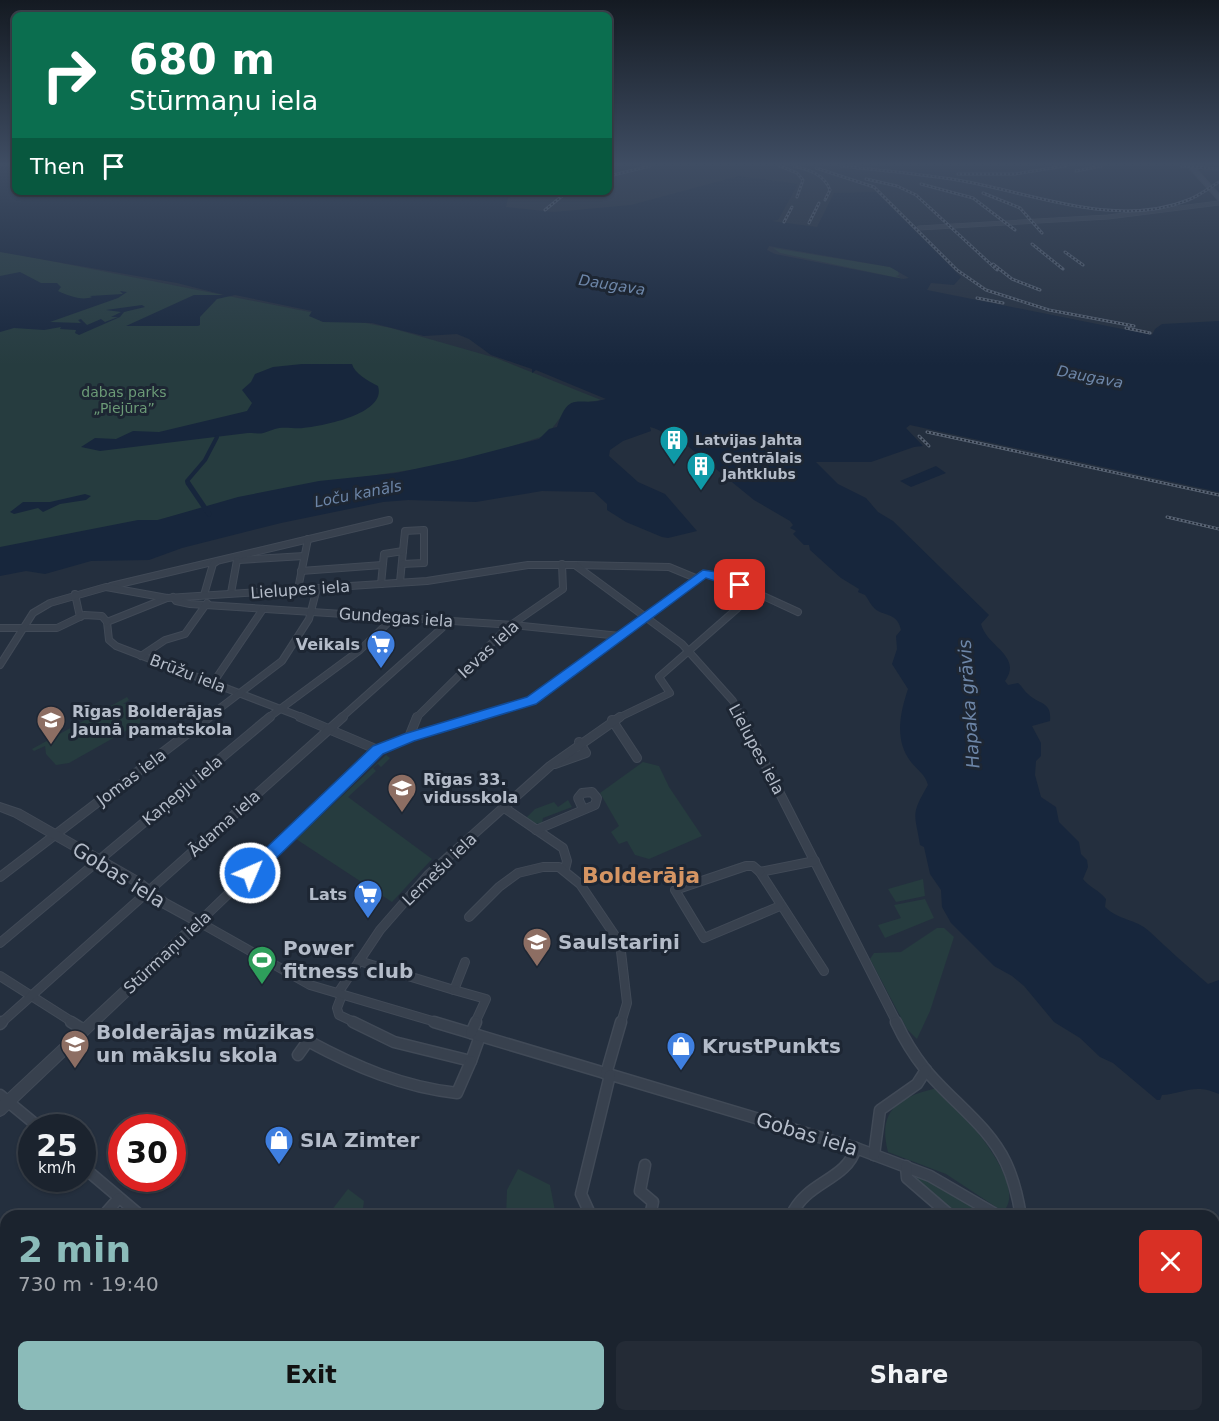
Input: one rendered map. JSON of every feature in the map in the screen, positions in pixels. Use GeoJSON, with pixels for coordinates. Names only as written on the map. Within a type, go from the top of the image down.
{"type":"FeatureCollection","features":[{"type":"Feature","properties":{"kind":"street"},"geometry":{"type":"LineString","coordinates":[[106,587],[389,519]]}},
{"type":"Feature","properties":{"kind":"street"},"geometry":{"type":"LineString","coordinates":[[400,582],[405,531],[424,530],[424,563],[402,564]]}},
{"type":"Feature","properties":{"kind":"street"},"geometry":{"type":"LineString","coordinates":[[298,589],[308,539]]}},
{"type":"Feature","properties":{"kind":"street"},"geometry":{"type":"LineString","coordinates":[[262,559],[264,549]]}},
{"type":"Feature","properties":{"kind":"street"},"geometry":{"type":"LineString","coordinates":[[381,584],[382,565],[386,553],[403,551]]}},
{"type":"Feature","properties":{"kind":"street"},"geometry":{"type":"LineString","coordinates":[[215,561],[304,556]]}},
{"type":"Feature","properties":{"kind":"street"},"geometry":{"type":"LineString","coordinates":[[231,593],[240,560]]}},
{"type":"Feature","properties":{"kind":"street"},"geometry":{"type":"LineString","coordinates":[[141,656],[165,640],[185,634],[206,605],[215,561]]}},
{"type":"Feature","properties":{"kind":"street","name":"Ievas iela"},"geometry":{"type":"LineString","coordinates":[[409,737],[409,730],[417,716],[513,626],[544,600],[562,589],[562,564]]}},
{"type":"Feature","properties":{"kind":"street"},"geometry":{"type":"LineString","coordinates":[[301,571],[382,565]]}},
{"type":"Feature","properties":{"kind":"street","name":"Lielupes iela"},"geometry":{"type":"LineString","coordinates":[[0,665],[36,609],[75,594],[106,587],[146,596],[170,597],[457,578],[528,565],[575,565],[647,617],[689,651],[733,701],[909,1048],[926,1070],[973,1116],[995,1144],[1011,1174],[1020,1210]]}},
{"type":"Feature","properties":{"kind":"street"},"geometry":{"type":"LineString","coordinates":[[575,565],[669,567],[698,579],[703,574],[713,574],[798,612]]}},
{"type":"Feature","properties":{"kind":"street","name":"Stūrmaņu iela"},"geometry":{"type":"LineString","coordinates":[[3,1102],[84,1030],[378,750],[409,737],[532,701],[698,579]]}},
{"type":"Feature","properties":{"kind":"street","name":"Jomas iela"},"geometry":{"type":"LineString","coordinates":[[0,878],[286,657],[312,612],[317,588]]}},
{"type":"Feature","properties":{"kind":"street","name":"Lemešu iela"},"geometry":{"type":"LineString","coordinates":[[340,994],[359,961],[410,893],[547,767],[579,742],[612,720],[670,693],[658,677],[755,593]]}},
{"type":"Feature","properties":{"kind":"street"},"geometry":{"type":"LineString","coordinates":[[75,594],[80,617]]}},
{"type":"Feature","properties":{"kind":"street"},"geometry":{"type":"LineString","coordinates":[[0,628],[61,627],[80,617],[95,615],[105,618],[107,622],[170,597]]}},
{"type":"Feature","properties":{"kind":"street","name":"Gundegas iela"},"geometry":{"type":"LineString","coordinates":[[170,597],[180,602],[206,605],[446,620],[620,636]]}},
{"type":"Feature","properties":{"kind":"street"},"geometry":{"type":"LineString","coordinates":[[213,684],[262,609]]}},
{"type":"Feature","properties":{"kind":"street","name":"Kaņepju iela"},"geometry":{"type":"LineString","coordinates":[[0,943],[279,709],[360,650],[394,617]]}},
{"type":"Feature","properties":{"kind":"street","name":"Ādama iela"},"geometry":{"type":"LineString","coordinates":[[0,1024],[442,628],[446,620]]}},
{"type":"Feature","properties":{"kind":"street","name":"Brūžu iela"},"geometry":{"type":"LineString","coordinates":[[107,622],[109,640],[141,656],[330,728],[378,750]]}},
{"type":"Feature","properties":{"kind":"street"},"geometry":{"type":"LineString","coordinates":[[612,720],[637,758]]}},
{"type":"Feature","properties":{"kind":"street"},"geometry":{"type":"LineString","coordinates":[[547,767],[585,753],[579,742]]}},
{"type":"Feature","properties":{"kind":"street"},"geometry":{"type":"LineString","coordinates":[[503,807],[563,848],[567,861],[565,869]]}},
{"type":"Feature","properties":{"kind":"street"},"geometry":{"type":"LineString","coordinates":[[536,830],[583,809]]}},
{"type":"Feature","properties":{"kind":"street","name":"Gobas iela"},"geometry":{"type":"LineString","coordinates":[[2,810],[54,835],[150,891],[164,903],[310,985],[856,1148],[906,1166],[953,1187],[989,1210]]}},
{"type":"Feature","properties":{"kind":"street"},"geometry":{"type":"LineString","coordinates":[[760,872],[814,861]]}},
{"type":"Feature","properties":{"kind":"street"},"geometry":{"type":"LineString","coordinates":[[469,916],[520,870],[551,866],[565,869],[580,884],[610,926],[622,952],[627,1003],[608,1074],[581,1194],[588,1210]]}},
{"type":"Feature","properties":{"kind":"street"},"geometry":{"type":"LineString","coordinates":[[780,906],[704,938],[675,890],[700,879],[753,866],[760,872],[780,906],[824,970]]}},
{"type":"Feature","properties":{"kind":"street"},"geometry":{"type":"LineString","coordinates":[[298,1055],[308,1041],[347,1062],[397,1083],[458,1093],[471,1061],[486,999],[359,961]]}},
{"type":"Feature","properties":{"kind":"street"},"geometry":{"type":"LineString","coordinates":[[454,990],[465,962]]}},
{"type":"Feature","properties":{"kind":"street"},"geometry":{"type":"LineString","coordinates":[[0,976],[84,1030]]}},
{"type":"Feature","properties":{"kind":"street"},"geometry":{"type":"LineString","coordinates":[[340,994],[337,1012],[361,1027],[402,1044],[471,1061]]}},
{"type":"Feature","properties":{"kind":"street"},"geometry":{"type":"LineString","coordinates":[[874,1155],[880,1110],[917,1084],[926,1070]]}},
{"type":"Feature","properties":{"kind":"street"},"geometry":{"type":"LineString","coordinates":[[3,1102],[20,1114]]}},
{"type":"Feature","properties":{"kind":"street"},"geometry":{"type":"LineString","coordinates":[[793,1210],[796,1203],[846,1165],[855,1156],[856,1148]]}},
{"type":"Feature","properties":{"kind":"street"},"geometry":{"type":"LineString","coordinates":[[645,1165],[640,1191],[653,1202],[651,1210]]}},
{"type":"Feature","properties":{"kind":"street"},"geometry":{"type":"LineString","coordinates":[[906,1166],[905,1175],[909,1180],[945,1210]]}},
{"type":"Feature","properties":{"kind":"street"},"geometry":{"type":"LineString","coordinates":[[96,1178],[134,1210]]}},
{"type":"Feature","properties":{"kind":"street"},"geometry":{"type":"LineString","coordinates":[[108,1210],[119,1198]]}},
{"type":"Feature","properties":{"kind":"green space"},"geometry":{"type":"Polygon","coordinates":[[[773,248],[890,267],[898,271],[899,275],[896,276],[903,279],[780,253],[773,248]]]}},
{"type":"Feature","properties":{"kind":"green space","name":"dabas parks „Piejūra”"},"geometry":{"type":"Polygon","coordinates":[[[0,251],[391,328],[496,358],[601,400],[570,405],[547,435],[463,462],[271,491],[146,523],[0,548],[0,251]]]}},
{"type":"Feature","properties":{"kind":"green space"},"geometry":{"type":"Polygon","coordinates":[[[127,697],[129,700],[123,704],[134,704],[142,711],[140,723],[69,763],[56,765],[46,754],[45,746],[34,751],[32,749],[127,697]]]}},
{"type":"Feature","properties":{"kind":"green space"},"geometry":{"type":"Polygon","coordinates":[[[386,755],[390,758],[381,767],[378,764],[373,768],[376,771],[348,797],[432,859],[392,902],[296,839],[386,755]]]}},
{"type":"Feature","properties":{"kind":"green space"},"geometry":{"type":"Polygon","coordinates":[[[643,762],[659,766],[669,787],[702,836],[649,859],[635,855],[627,841],[619,844],[611,832],[619,826],[600,793],[643,762]]]}},
{"type":"Feature","properties":{"kind":"green space"},"geometry":{"type":"Polygon","coordinates":[[[568,800],[572,807],[543,818],[542,823],[535,824],[526,818],[535,809],[554,802],[558,807],[568,800]]]}},
{"type":"Feature","properties":{"kind":"green space"},"geometry":{"type":"Polygon","coordinates":[[[923,879],[925,896],[896,902],[888,889],[923,879]]]}},
{"type":"Feature","properties":{"kind":"green space"},"geometry":{"type":"Polygon","coordinates":[[[925,899],[934,918],[885,938],[878,925],[901,918],[894,905],[925,899]]]}},
{"type":"Feature","properties":{"kind":"green space"},"geometry":{"type":"Polygon","coordinates":[[[937,928],[944,928],[954,937],[930,1011],[917,1039],[907,1029],[870,959],[874,953],[901,952],[937,928]]]}},
{"type":"Feature","properties":{"kind":"green space"},"geometry":{"type":"Polygon","coordinates":[[[937,1088],[973,1126],[998,1162],[1006,1180],[1009,1195],[1006,1208],[999,1209],[946,1174],[888,1152],[885,1138],[886,1126],[894,1108],[912,1096],[937,1088]]]}},
{"type":"Feature","properties":{"kind":"green space"},"geometry":{"type":"Polygon","coordinates":[[[518,1169],[550,1185],[555,1210],[506,1210],[507,1190],[518,1169]]]}},
{"type":"Feature","properties":{"kind":"green space"},"geometry":{"type":"Polygon","coordinates":[[[915,1173],[981,1210],[952,1210],[913,1176],[915,1173]]]}},
{"type":"Feature","properties":{"kind":"green space"},"geometry":{"type":"Polygon","coordinates":[[[348,1189],[364,1201],[363,1210],[332,1210],[348,1189]]]}},
{"type":"Feature","properties":{"kind":"water"},"geometry":{"type":"Polygon","coordinates":[[[0,232],[916,232],[961,277],[954,285],[931,283],[927,290],[1152,335],[1155,329],[1162,324],[1219,321],[1219,492],[910,425],[906,428],[923,446],[871,462],[816,462],[838,484],[866,498],[878,512],[893,521],[989,615],[981,624],[984,632],[1007,658],[1010,665],[1005,681],[1008,685],[1018,683],[1049,710],[1050,721],[1032,726],[1041,743],[1041,756],[1036,761],[1035,775],[1041,797],[1056,807],[1059,822],[1079,842],[1081,854],[1087,860],[1088,867],[1083,879],[1106,899],[1105,907],[1116,915],[1144,927],[1208,984],[1219,980],[1219,1094],[1196,1089],[1162,1095],[1160,1100],[1157,1100],[1113,1063],[1100,1057],[1080,1038],[1054,1022],[1024,986],[994,966],[951,923],[942,907],[941,890],[930,874],[924,847],[920,845],[915,815],[918,803],[928,785],[927,781],[906,754],[900,736],[901,717],[908,689],[892,664],[897,649],[896,636],[901,630],[898,622],[893,617],[875,609],[865,595],[858,592],[859,589],[841,578],[810,550],[809,545],[804,545],[793,534],[796,531],[790,528],[793,525],[790,521],[754,500],[684,443],[654,428],[650,427],[651,431],[623,441],[610,450],[609,456],[638,482],[665,494],[697,531],[668,538],[662,537],[626,522],[607,510],[607,504],[594,492],[542,491],[476,502],[408,500],[383,502],[281,523],[182,548],[149,560],[91,561],[45,574],[26,571],[0,576],[0,547],[138,520],[158,520],[238,497],[319,481],[396,473],[462,459],[539,439],[549,429],[557,427],[566,407],[571,403],[606,399],[536,370],[532,373],[532,369],[491,355],[469,339],[457,334],[424,336],[372,323],[323,322],[309,316],[312,311],[235,295],[217,299],[200,317],[198,326],[126,326],[194,295],[224,295],[177,283],[0,252],[0,232]],[[769,246],[767,250],[775,254],[903,279],[909,278],[890,267],[769,246]]]}},
{"type":"Feature","properties":{"kind":"water"},"geometry":{"type":"Polygon","coordinates":[[[20,272],[41,283],[57,283],[61,287],[58,291],[75,297],[88,298],[123,294],[120,291],[127,292],[118,298],[50,322],[81,323],[78,320],[81,319],[87,325],[101,319],[105,322],[118,317],[111,317],[121,312],[106,310],[142,305],[145,307],[124,312],[120,317],[79,335],[75,333],[76,330],[60,329],[61,327],[44,330],[14,328],[0,332],[0,276],[20,272]]]}},
{"type":"Feature","properties":{"kind":"water"},"geometry":{"type":"Polygon","coordinates":[[[302,364],[352,364],[358,374],[378,386],[378,396],[373,404],[351,417],[312,427],[278,428],[263,433],[100,451],[81,447],[95,438],[116,439],[133,431],[159,432],[247,411],[252,403],[242,390],[251,382],[255,374],[273,367],[302,364]]]}},
{"type":"Feature","properties":{"kind":"water"},"geometry":{"type":"Polygon","coordinates":[[[936,466],[946,473],[911,487],[900,481],[936,466]]]}},
{"type":"Feature","properties":{"kind":"water"},"geometry":{"type":"Polygon","coordinates":[[[85,494],[91,496],[86,500],[60,504],[43,512],[38,508],[14,514],[10,512],[23,502],[50,502],[85,494]]]}},
{"type":"Feature","properties":{"kind":"waterway"},"geometry":{"type":"LineString","coordinates":[[189,484],[187,481],[205,460],[217,437]]}},
{"type":"Feature","properties":{"kind":"waterway"},"geometry":{"type":"LineString","coordinates":[[188,483],[209,514]]}},
{"type":"Feature","properties":{"kind":"railway"},"geometry":{"type":"LineString","coordinates":[[919,232],[957,270],[986,290],[1049,310],[1134,326]]}},
{"type":"Feature","properties":{"kind":"railway"},"geometry":{"type":"LineString","coordinates":[[956,232],[997,270]]}},
{"type":"Feature","properties":{"kind":"railway"},"geometry":{"type":"LineString","coordinates":[[1032,244],[1063,269]]}},
{"type":"Feature","properties":{"kind":"railway"},"geometry":{"type":"LineString","coordinates":[[1065,252],[1083,265]]}},
{"type":"Feature","properties":{"kind":"railway"},"geometry":{"type":"LineString","coordinates":[[993,264],[1012,279],[1040,290]]}},
{"type":"Feature","properties":{"kind":"railway"},"geometry":{"type":"LineString","coordinates":[[977,298],[1003,303]]}},
{"type":"Feature","properties":{"kind":"railway"},"geometry":{"type":"LineString","coordinates":[[1126,328],[1150,333]]}},
{"type":"Feature","properties":{"kind":"railway"},"geometry":{"type":"LineString","coordinates":[[927,432],[1219,495]]}},
{"type":"Feature","properties":{"kind":"railway"},"geometry":{"type":"LineString","coordinates":[[919,436],[929,446]]}},
{"type":"Feature","properties":{"kind":"railway"},"geometry":{"type":"LineString","coordinates":[[1167,517],[1219,529]]}},
{"type":"Feature","properties":{"kind":"place","name":"Latvijas Jahta"},"geometry":{"type":"Point","coordinates":[674,466]}},
{"type":"Feature","properties":{"kind":"place","name":"Centrālais Jahtklubs"},"geometry":{"type":"Point","coordinates":[701,492]}},
{"type":"Feature","properties":{"kind":"place","name":"Veikals"},"geometry":{"type":"Point","coordinates":[381,670]}},
{"type":"Feature","properties":{"kind":"place","name":"Rīgas Bolderājas Jaunā pamatskola"},"geometry":{"type":"Point","coordinates":[51,746]}},
{"type":"Feature","properties":{"kind":"place","name":"Rīgas 33. vidusskola"},"geometry":{"type":"Point","coordinates":[402,814]}},
{"type":"Feature","properties":{"kind":"place","name":"Lats"},"geometry":{"type":"Point","coordinates":[368,920]}},
{"type":"Feature","properties":{"kind":"place","name":"Saulstariņi"},"geometry":{"type":"Point","coordinates":[537,968]}},
{"type":"Feature","properties":{"kind":"place","name":"Power fitness club"},"geometry":{"type":"Point","coordinates":[262,986]}},
{"type":"Feature","properties":{"kind":"place","name":"Bolderājas mūzikas un mākslu skola"},"geometry":{"type":"Point","coordinates":[75,1070]}},
{"type":"Feature","properties":{"kind":"place","name":"KrustPunkts"},"geometry":{"type":"Point","coordinates":[681,1072]}},
{"type":"Feature","properties":{"kind":"place","name":"SIA Zimter"},"geometry":{"type":"Point","coordinates":[279,1166]}},
{"type":"Feature","properties":{"kind":"district","name":"Bolderāja"},"geometry":{"type":"Point","coordinates":[641,875]}},
{"type":"Feature","properties":{"kind":"route"},"geometry":{"type":"LineString","coordinates":[[250,873],[378,750],[409,737],[532,701],[703,574],[713,574],[740,585]]}},
{"type":"Feature","properties":{"kind":"water label","name":"Daugava"},"geometry":{"type":"Point","coordinates":[612,285]}},
{"type":"Feature","properties":{"kind":"water label","name":"Daugava"},"geometry":{"type":"Point","coordinates":[1090,377]}},
{"type":"Feature","properties":{"kind":"water label","name":"Loču kanāls"},"geometry":{"type":"Point","coordinates":[358,494]}},
{"type":"Feature","properties":{"kind":"water label","name":"Hapaka grāvis"},"geometry":{"type":"Point","coordinates":[969,704]}}]}
